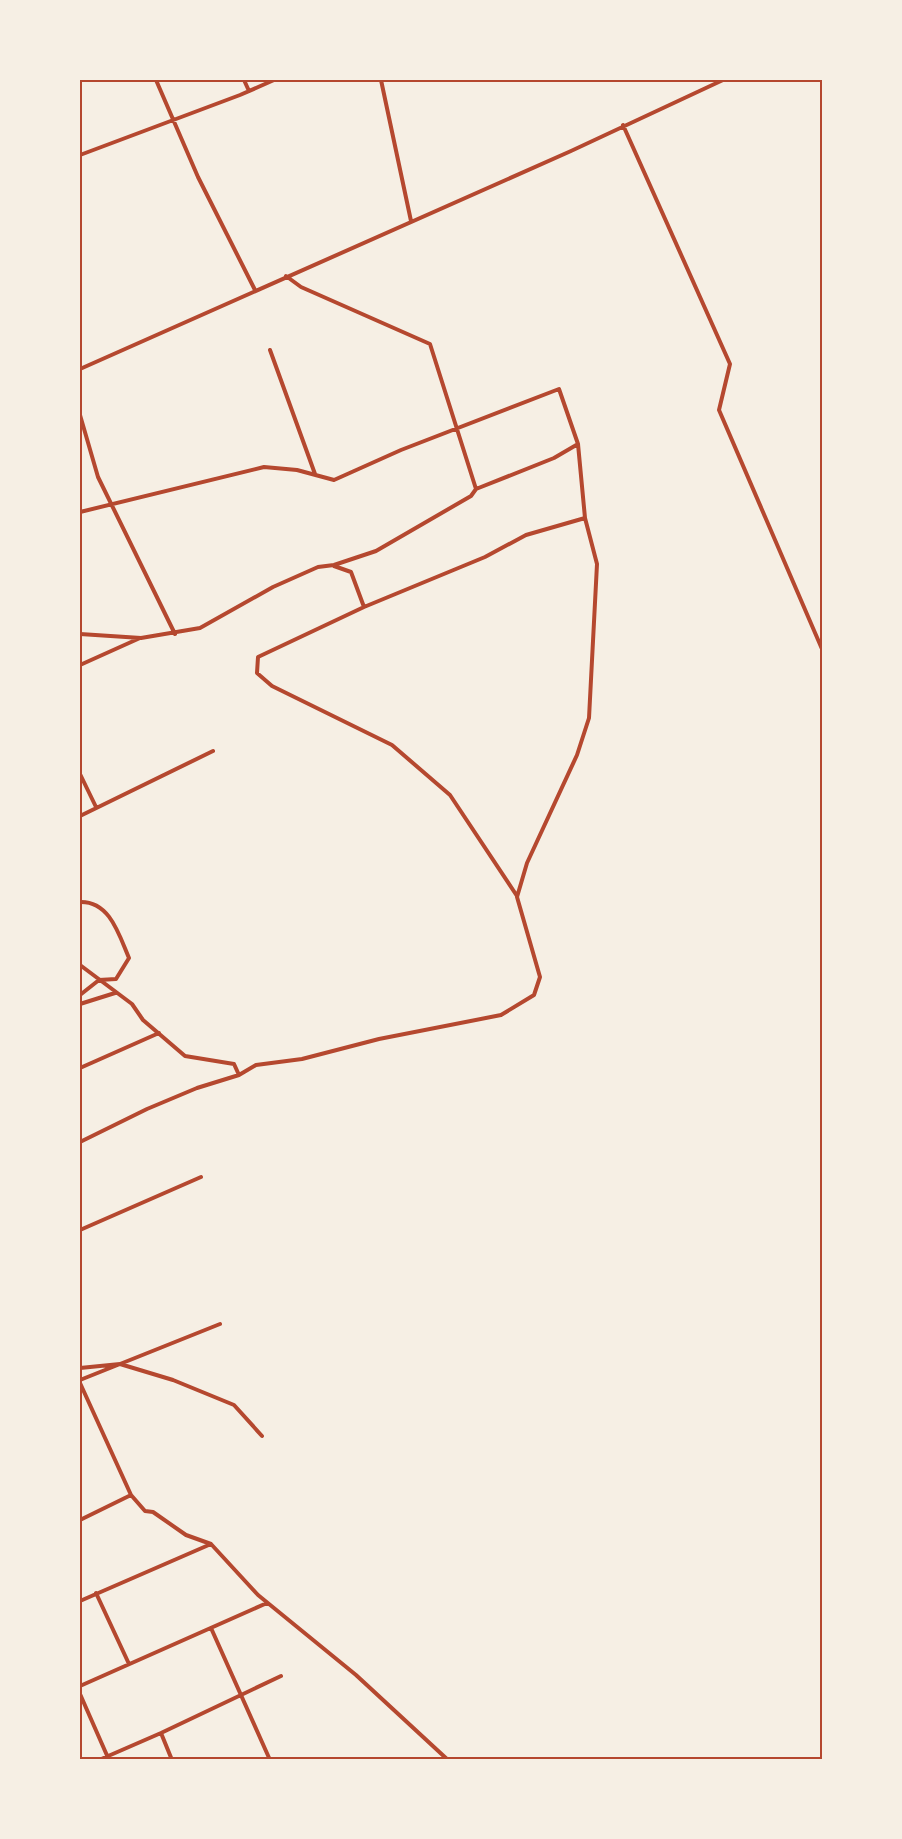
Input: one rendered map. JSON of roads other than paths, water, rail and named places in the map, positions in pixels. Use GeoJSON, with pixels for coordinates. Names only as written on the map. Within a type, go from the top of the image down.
{"type":"FeatureCollection","features":[{"type":"Feature","properties":{"kind":"street"},"geometry":{"type":"LineString","coordinates":[[156,80],[255,290]]}},
{"type":"Feature","properties":{"kind":"street"},"geometry":{"type":"LineString","coordinates":[[244,80],[249,91]]}},
{"type":"Feature","properties":{"kind":"street"},"geometry":{"type":"LineString","coordinates":[[80,155],[274,80]]}},
{"type":"Feature","properties":{"kind":"street"},"geometry":{"type":"LineString","coordinates":[[381,80],[411,221]]}},
{"type":"Feature","properties":{"kind":"street"},"geometry":{"type":"LineString","coordinates":[[80,369],[571,151],[723,80]]}},
{"type":"Feature","properties":{"kind":"street"},"geometry":{"type":"LineString","coordinates":[[623,125],[730,364],[719,410],[822,649]]}},
{"type":"Feature","properties":{"kind":"street"},"geometry":{"type":"LineString","coordinates":[[286,276],[301,287],[430,344],[476,489]]}},
{"type":"Feature","properties":{"kind":"street"},"geometry":{"type":"LineString","coordinates":[[270,350],[315,475]]}},
{"type":"Feature","properties":{"kind":"street"},"geometry":{"type":"LineString","coordinates":[[80,512],[264,467],[297,470],[334,480],[402,450],[559,389],[578,444],[585,518],[597,564],[590,718],[577,755],[527,863],[518,897]]}},
{"type":"Feature","properties":{"kind":"street"},"geometry":{"type":"LineString","coordinates":[[80,415],[98,477],[110,505],[175,634]]}},
{"type":"Feature","properties":{"kind":"street"},"geometry":{"type":"LineString","coordinates":[[80,634],[141,638],[200,628],[273,587],[318,567],[334,565],[376,551],[471,496],[476,489],[554,458],[578,444]]}},
{"type":"Feature","properties":{"kind":"street"},"geometry":{"type":"LineString","coordinates":[[80,1143],[197,1088],[239,1076],[256,1065],[302,1059],[379,1039],[501,1015],[534,995],[540,977],[518,897],[450,795],[392,745],[272,686],[258,673],[258,657],[364,607],[485,557],[526,535],[585,518]]}},
{"type":"Feature","properties":{"kind":"street"},"geometry":{"type":"LineString","coordinates":[[334,565],[351,572],[364,607]]}},
{"type":"Feature","properties":{"kind":"street"},"geometry":{"type":"LineString","coordinates":[[80,665],[141,638]]}},
{"type":"Feature","properties":{"kind":"street"},"geometry":{"type":"LineString","coordinates":[[80,816],[213,752]]}},
{"type":"Feature","properties":{"kind":"street"},"geometry":{"type":"LineString","coordinates":[[80,774],[96,807]]}},
{"type":"Feature","properties":{"kind":"street"},"geometry":{"type":"LineString","coordinates":[[80,902],[86,902],[112,917],[129,958],[116,979],[99,980],[80,995]]}},
{"type":"Feature","properties":{"kind":"street"},"geometry":{"type":"LineString","coordinates":[[80,965],[132,1004],[143,1020],[185,1056],[234,1064],[239,1076]]}},
{"type":"Feature","properties":{"kind":"street"},"geometry":{"type":"LineString","coordinates":[[80,1004],[115,993]]}},
{"type":"Feature","properties":{"kind":"street"},"geometry":{"type":"LineString","coordinates":[[80,1068],[160,1033]]}},
{"type":"Feature","properties":{"kind":"street"},"geometry":{"type":"LineString","coordinates":[[80,1230],[201,1178]]}},
{"type":"Feature","properties":{"kind":"street"},"geometry":{"type":"LineString","coordinates":[[220,1324],[80,1382],[131,1495],[145,1511],[153,1512],[186,1535],[211,1544],[267,1603],[356,1675],[448,1760]]}},
{"type":"Feature","properties":{"kind":"street"},"geometry":{"type":"LineString","coordinates":[[80,1368],[120,1364],[173,1380],[234,1405],[262,1436]]}},
{"type":"Feature","properties":{"kind":"street"},"geometry":{"type":"LineString","coordinates":[[80,1520],[131,1495]]}},
{"type":"Feature","properties":{"kind":"street"},"geometry":{"type":"LineString","coordinates":[[80,1601],[211,1544]]}},
{"type":"Feature","properties":{"kind":"street"},"geometry":{"type":"LineString","coordinates":[[96,1593],[129,1664]]}},
{"type":"Feature","properties":{"kind":"street"},"geometry":{"type":"LineString","coordinates":[[80,1686],[267,1603]]}},
{"type":"Feature","properties":{"kind":"street"},"geometry":{"type":"LineString","coordinates":[[211,1628],[270,1760]]}},
{"type":"Feature","properties":{"kind":"street"},"geometry":{"type":"LineString","coordinates":[[99,1760],[108,1758],[281,1676]]}},
{"type":"Feature","properties":{"kind":"street"},"geometry":{"type":"LineString","coordinates":[[80,1694],[108,1758]]}},
{"type":"Feature","properties":{"kind":"street"},"geometry":{"type":"LineString","coordinates":[[161,1733],[172,1760]]}}]}
